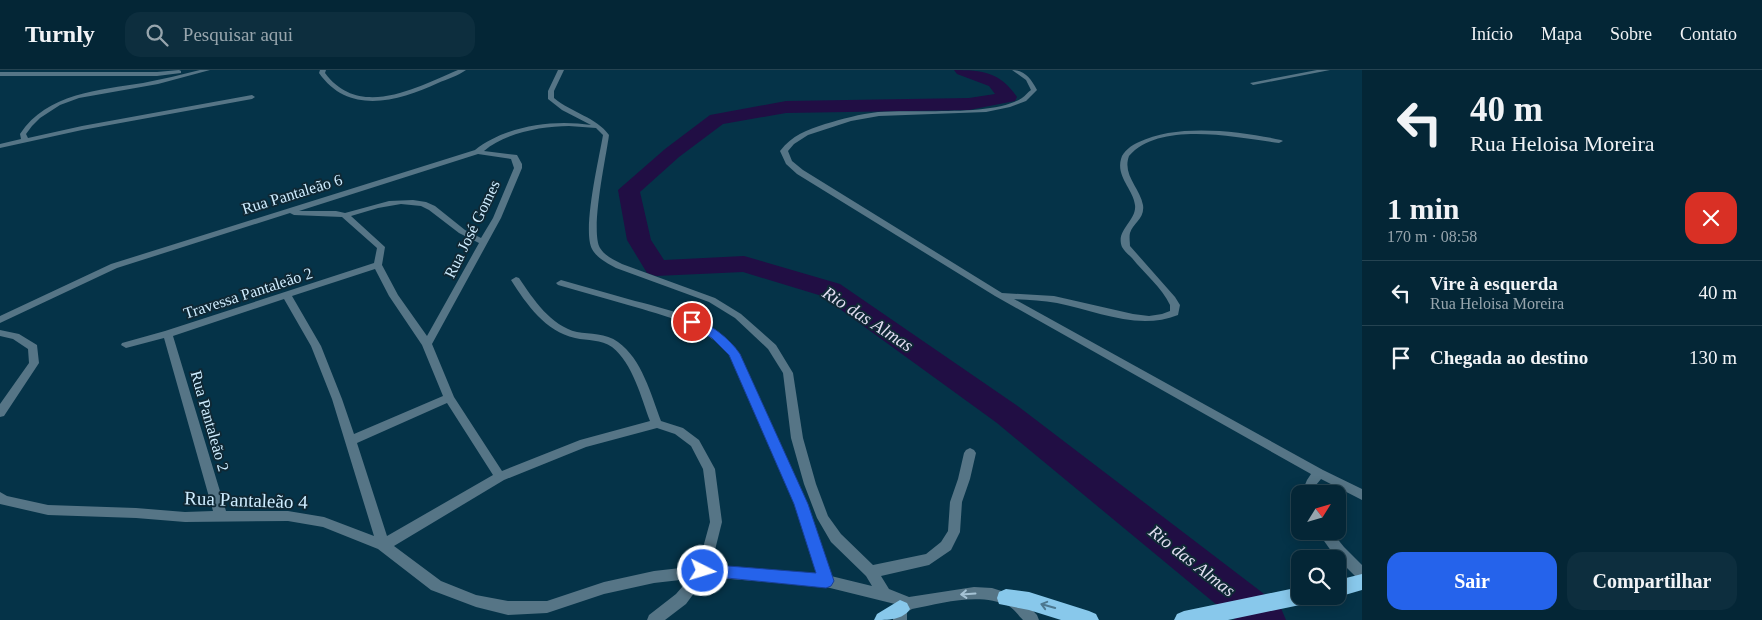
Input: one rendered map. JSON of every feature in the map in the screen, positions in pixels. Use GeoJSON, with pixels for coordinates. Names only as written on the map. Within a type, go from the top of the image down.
{"type":"FeatureCollection","features":[{"type":"Feature","properties":{"kind":"highway"},"geometry":{"type":"LineString","coordinates":[[1346,586],[1362,582]]}},
{"type":"Feature","properties":{"kind":"highway"},"geometry":{"type":"LineString","coordinates":[[1006,598],[1029,601],[1088,620]]}},
{"type":"Feature","properties":{"kind":"highway"},"geometry":{"type":"LineString","coordinates":[[1185,620],[1291,598]]}},
{"type":"Feature","properties":{"kind":"highway"},"geometry":{"type":"LineString","coordinates":[[884,620],[903,611]]}},
{"type":"Feature","properties":{"kind":"street"},"geometry":{"type":"LineString","coordinates":[[44,73],[52,70]]}},
{"type":"Feature","properties":{"kind":"street"},"geometry":{"type":"LineString","coordinates":[[0,74],[157,74],[192,70]]}},
{"type":"Feature","properties":{"kind":"street"},"geometry":{"type":"LineString","coordinates":[[25,140],[23,134],[28,125],[65,101],[86,94],[158,82],[207,70]]}},
{"type":"Feature","properties":{"kind":"street"},"geometry":{"type":"LineString","coordinates":[[323,70],[322,73],[338,90],[373,100],[387,100],[407,95],[463,70]]}},
{"type":"Feature","properties":{"kind":"street"},"geometry":{"type":"LineString","coordinates":[[561,70],[551,91],[551,99],[569,113],[599,127],[606,133],[607,139],[593,221],[593,245],[608,261],[701,295],[724,307],[738,316],[772,347],[788,373],[796,438],[823,518],[836,538],[872,572],[884,594]]}},
{"type":"Feature","properties":{"kind":"street"},"geometry":{"type":"LineString","coordinates":[[1015,70],[1028,79],[1034,90],[1031,95],[1020,101],[960,113],[866,115],[802,134],[790,142],[784,151],[788,162],[800,172],[998,294],[1319,473],[1362,495]]}},
{"type":"Feature","properties":{"kind":"street"},"geometry":{"type":"LineString","coordinates":[[1253,83],[1327,70]]}},
{"type":"Feature","properties":{"kind":"street"},"geometry":{"type":"LineString","coordinates":[[0,146],[252,97]]}},
{"type":"Feature","properties":{"kind":"street","name":"Rua Pantaleão 6"},"geometry":{"type":"LineString","coordinates":[[0,320],[114,266],[478,152],[489,143],[545,126],[561,124],[599,127]]}},
{"type":"Feature","properties":{"kind":"street"},"geometry":{"type":"LineString","coordinates":[[998,294],[1056,299],[1102,312],[1129,316],[1158,318],[1170,316],[1175,313],[1175,305],[1172,299],[1126,246],[1126,232],[1137,221],[1140,202],[1128,182],[1124,163],[1127,154],[1150,138],[1176,134],[1207,134],[1280,141]]}},
{"type":"Feature","properties":{"kind":"street","name":"Rua José Gomes"},"geometry":{"type":"LineString","coordinates":[[427,344],[497,218],[518,164],[514,157],[478,152]]}},
{"type":"Feature","properties":{"kind":"street"},"geometry":{"type":"LineString","coordinates":[[285,213],[336,213],[345,215],[392,204],[414,202],[431,207],[450,224],[474,239],[483,242]]}},
{"type":"Feature","properties":{"kind":"street"},"geometry":{"type":"LineString","coordinates":[[345,215],[381,246],[378,265],[394,296],[427,344],[449,398],[500,477]]}},
{"type":"Feature","properties":{"kind":"street","name":"Travessa Pantaleão 2"},"geometry":{"type":"LineString","coordinates":[[126,346],[287,296],[378,265]]}},
{"type":"Feature","properties":{"kind":"street"},"geometry":{"type":"LineString","coordinates":[[516,280],[530,301],[554,323],[569,333],[602,338],[614,343],[620,349],[641,383],[657,424]]}},
{"type":"Feature","properties":{"kind":"street"},"geometry":{"type":"LineString","coordinates":[[561,283],[681,316],[704,328],[726,344],[734,354],[747,380],[801,504],[826,581]]}},
{"type":"Feature","properties":{"kind":"street"},"geometry":{"type":"LineString","coordinates":[[287,296],[316,346],[337,400],[383,545],[500,477],[584,443],[657,424],[679,431],[696,442],[709,469],[716,522],[703,571],[681,599],[654,620]]}},
{"type":"Feature","properties":{"kind":"street"},"geometry":{"type":"LineString","coordinates":[[0,333],[16,336],[33,346],[34,364],[0,413]]}},
{"type":"Feature","properties":{"kind":"street","name":"Rua Pantaleão 2"},"geometry":{"type":"LineString","coordinates":[[168,334],[221,516]]}},
{"type":"Feature","properties":{"kind":"street"},"geometry":{"type":"LineString","coordinates":[[350,441],[449,398]]}},
{"type":"Feature","properties":{"kind":"street"},"geometry":{"type":"LineString","coordinates":[[872,572],[929,559],[946,546],[954,532],[956,502],[970,453]]}},
{"type":"Feature","properties":{"kind":"street"},"geometry":{"type":"LineString","coordinates":[[1310,485],[1319,473]]}},
{"type":"Feature","properties":{"kind":"street","name":"Rua Pantaleão 4"},"geometry":{"type":"LineString","coordinates":[[0,497],[4,500],[48,510],[185,517],[288,516],[324,522],[383,545],[436,586],[476,601],[508,608],[547,607],[604,588],[654,577],[703,571],[826,581],[863,591],[884,594],[903,611]]}},
{"type":"Feature","properties":{"kind":"street"},"geometry":{"type":"LineString","coordinates":[[1330,540],[1338,551],[1362,574]]}},
{"type":"Feature","properties":{"kind":"street"},"geometry":{"type":"LineString","coordinates":[[903,611],[974,593],[992,594],[1015,602],[1032,620]]}},
{"type":"Feature","properties":{"kind":"waterway","name":"Rio das Almas"},"geometry":{"type":"LineString","coordinates":[[963,70],[995,82],[1008,97],[969,104],[786,107],[717,119],[672,153],[629,190],[639,240],[656,268],[744,264],[831,290],[1008,415],[1266,620]]}},
{"type":"Feature","properties":{"kind":"route"},"geometry":{"type":"LineString","coordinates":[[692,322],[716,336],[734,354],[801,504],[826,581],[703,571]]}}]}
